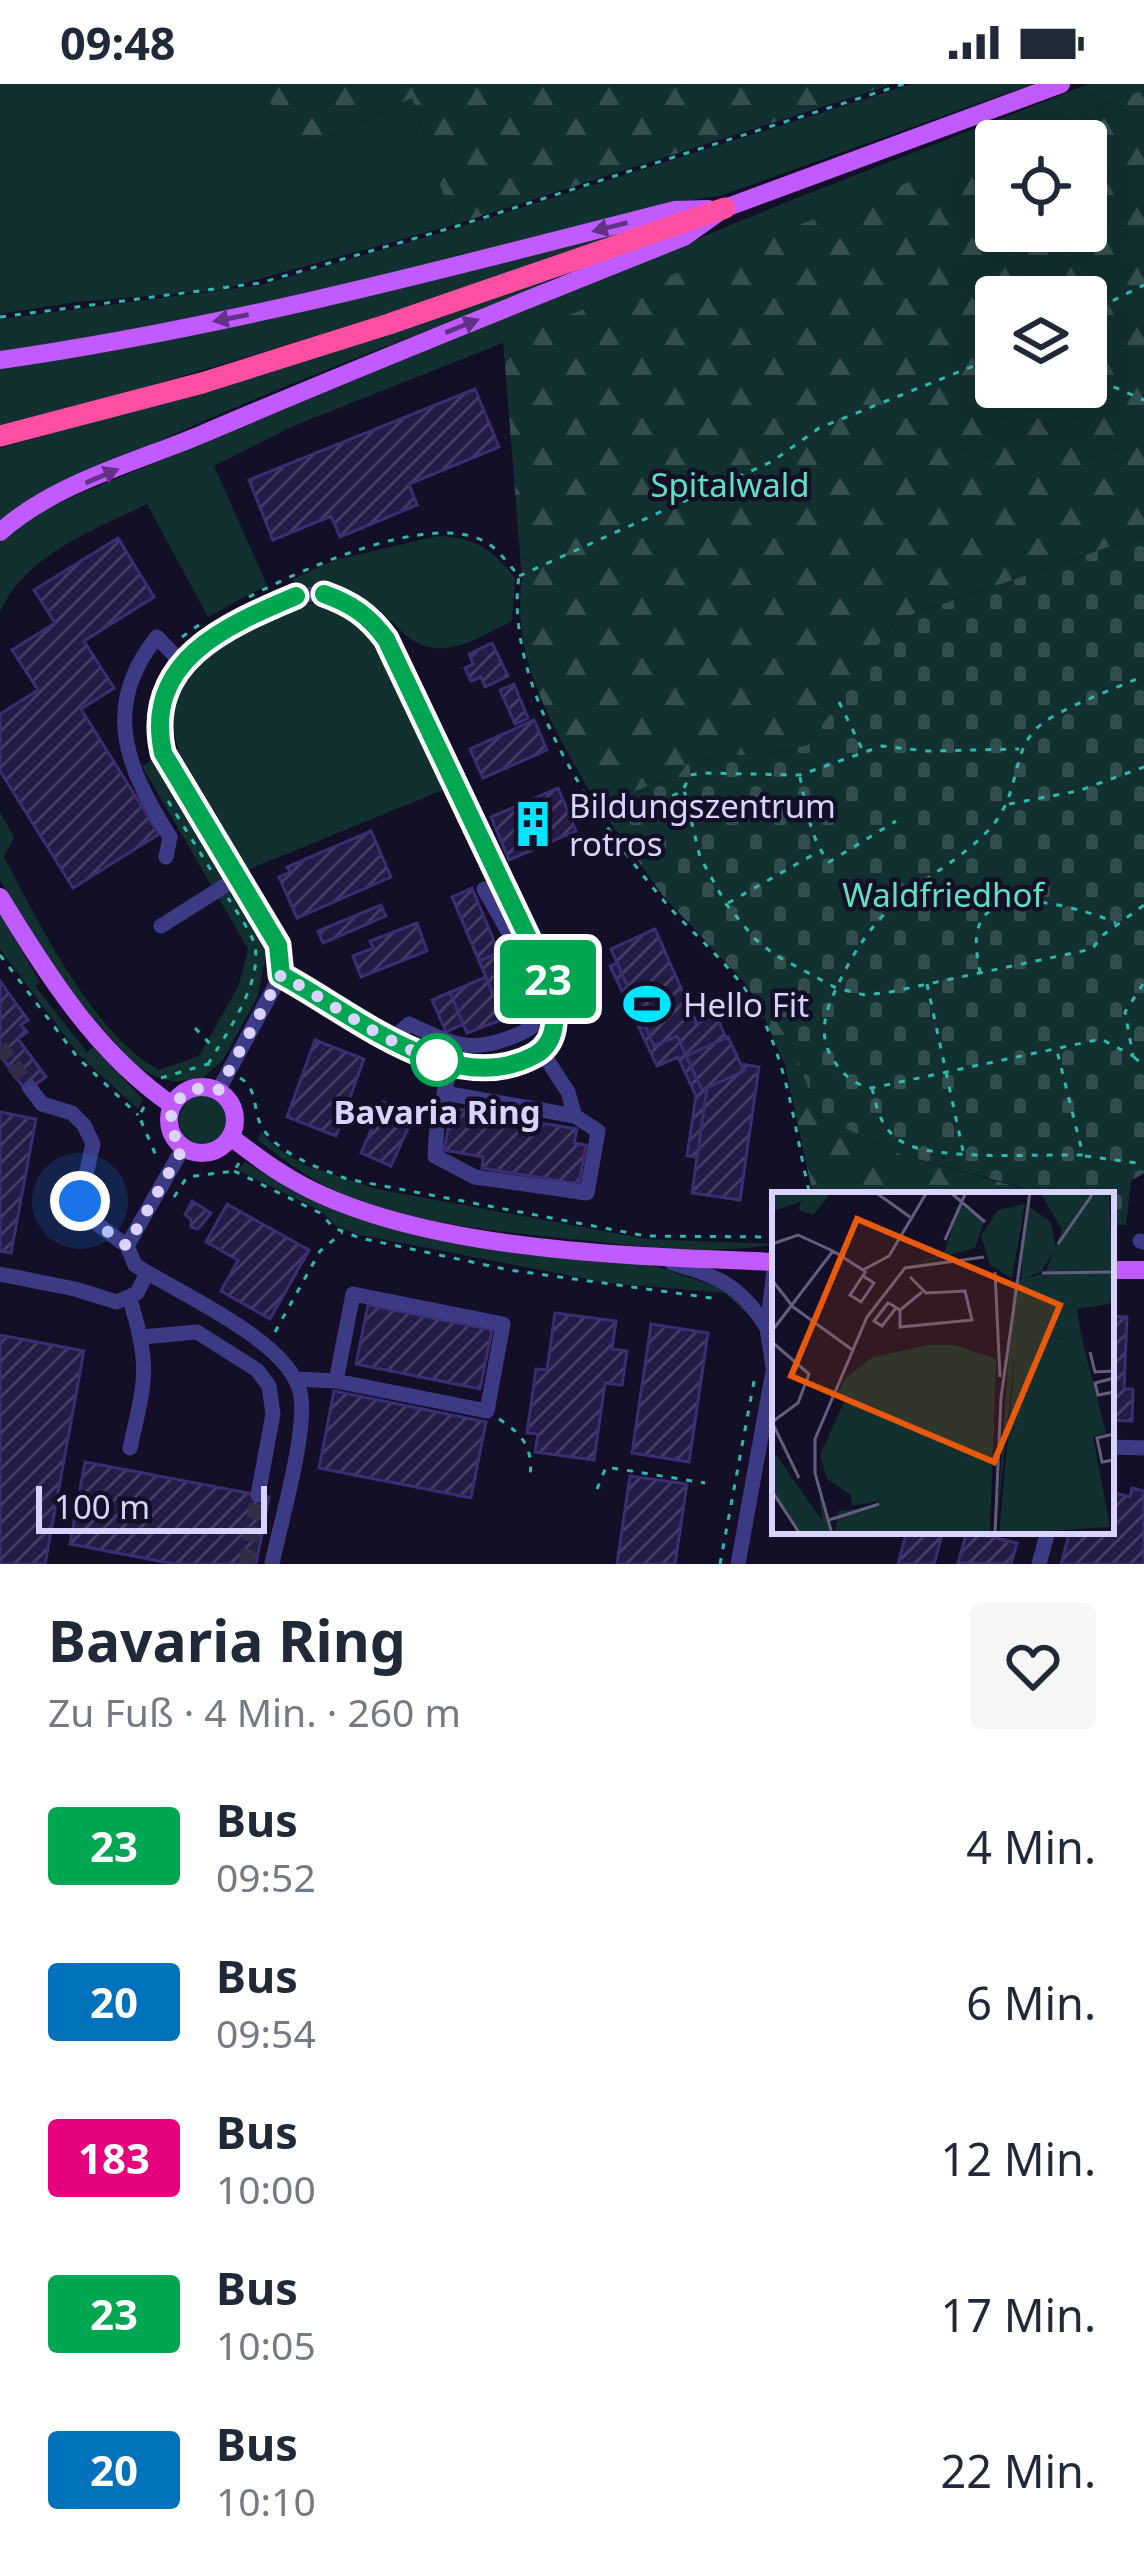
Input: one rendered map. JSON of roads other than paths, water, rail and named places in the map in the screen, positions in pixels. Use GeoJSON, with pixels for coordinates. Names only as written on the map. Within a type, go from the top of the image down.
{"type":"FeatureCollection","features":[{"type":"Feature","properties":{"kind":"highway"},"geometry":{"type":"LineString","coordinates":[[2,436],[202,383],[725,208]]}},
{"type":"Feature","properties":{"kind":"main road"},"geometry":{"type":"LineString","coordinates":[[0,532],[20,514],[72,488],[684,237],[725,208],[1061,84]]}},
{"type":"Feature","properties":{"kind":"main road"},"geometry":{"type":"LineString","coordinates":[[0,360],[169,331],[410,280],[675,210],[725,208]]}},
{"type":"Feature","properties":{"kind":"main road"},"geometry":{"type":"LineString","coordinates":[[0,897],[54,985],[131,1073],[172,1105]]}},
{"type":"Feature","properties":{"kind":"main road"},"geometry":{"type":"LineString","coordinates":[[192,1088],[218,1091],[234,1112],[230,1137],[209,1153],[183,1148],[170,1129],[172,1105],[192,1088]]}},
{"type":"Feature","properties":{"kind":"main road"},"geometry":{"type":"LineString","coordinates":[[230,1137],[293,1181],[408,1223],[504,1242],[652,1257],[772,1262]]}},
{"type":"Feature","properties":{"kind":"street"},"geometry":{"type":"LineString","coordinates":[[218,1091],[281,975],[278,945],[163,753],[160,711],[175,655],[296,596],[324,594],[352,604],[386,639],[548,980],[556,1020],[542,1052],[521,1062],[494,1067],[451,1064],[390,1041],[281,975]]}},
{"type":"Feature","properties":{"kind":"street"},"geometry":{"type":"LineString","coordinates":[[166,857],[170,837],[138,786],[125,723],[139,660],[158,637],[175,655]]}},
{"type":"Feature","properties":{"kind":"street"},"geometry":{"type":"LineString","coordinates":[[161,926],[237,878]]}},
{"type":"Feature","properties":{"kind":"street"},"geometry":{"type":"LineString","coordinates":[[390,1041],[409,1024],[458,1044],[493,1045],[529,1030],[540,1019],[541,1005],[519,953],[484,889]]}},
{"type":"Feature","properties":{"kind":"street"},"geometry":{"type":"LineString","coordinates":[[493,1045],[494,1067]]}},
{"type":"Feature","properties":{"kind":"street"},"geometry":{"type":"LineString","coordinates":[[542,1052],[568,1092],[574,1116]]}},
{"type":"Feature","properties":{"kind":"street"},"geometry":{"type":"LineString","coordinates":[[445,1093],[574,1116],[598,1131],[587,1193],[476,1177],[435,1156],[445,1093],[451,1064]]}},
{"type":"Feature","properties":{"kind":"street"},"geometry":{"type":"LineString","coordinates":[[30,1088],[42,1104],[72,1113],[93,1144],[80,1201],[85,1215],[127,1246],[135,1265],[265,1344],[296,1378],[302,1396],[299,1427],[272,1564]]}},
{"type":"Feature","properties":{"kind":"street"},"geometry":{"type":"LineString","coordinates":[[127,1246],[183,1148]]}},
{"type":"Feature","properties":{"kind":"street"},"geometry":{"type":"LineString","coordinates":[[652,1257],[728,1282],[751,1301],[767,1328]]}},
{"type":"Feature","properties":{"kind":"street"},"geometry":{"type":"LineString","coordinates":[[0,1274],[117,1302],[130,1300],[147,1273]]}},
{"type":"Feature","properties":{"kind":"street"},"geometry":{"type":"LineString","coordinates":[[738,1564],[768,1371],[772,1287]]}},
{"type":"Feature","properties":{"kind":"street"},"geometry":{"type":"LineString","coordinates":[[296,1378],[488,1411],[503,1324],[353,1294],[336,1382]]}},
{"type":"Feature","properties":{"kind":"street"},"geometry":{"type":"LineString","coordinates":[[130,1300],[147,1372],[130,1448]]}},
{"type":"Feature","properties":{"kind":"street"},"geometry":{"type":"LineString","coordinates":[[142,1337],[197,1332],[257,1370],[269,1386],[274,1414],[258,1496]]}},
{"type":"Feature","properties":{"kind":"street"},"geometry":{"type":"LineString","coordinates":[[1114,1447],[1144,1448]]}},
{"type":"Feature","properties":{"kind":"street"},"geometry":{"type":"LineString","coordinates":[[1040,1564],[1047,1534]]}},
{"type":"Feature","properties":{"kind":"tunnel"},"geometry":{"type":"LineString","coordinates":[[0,1046],[30,1088]]}},
{"type":"Feature","properties":{"kind":"tunnel"},"geometry":{"type":"LineString","coordinates":[[246,1564],[258,1495]]}},
{"type":"Feature","properties":{"kind":"place","name":"Bildungszentrum rotros"},"geometry":{"type":"Point","coordinates":[533,824]}},
{"type":"Feature","properties":{"kind":"place","name":"Hello Fit"},"geometry":{"type":"Point","coordinates":[647,1004]}},
{"type":"Feature","properties":{"kind":"place","name":"Bavaria Ring"},"geometry":{"type":"Point","coordinates":[437,1060]}},
{"type":"Feature","properties":{"kind":"park label","name":"Spitalwald"},"geometry":{"type":"Point","coordinates":[730,484]}},
{"type":"Feature","properties":{"kind":"park label","name":"Waldfriedhof"},"geometry":{"type":"Point","coordinates":[943,894]}}]}
